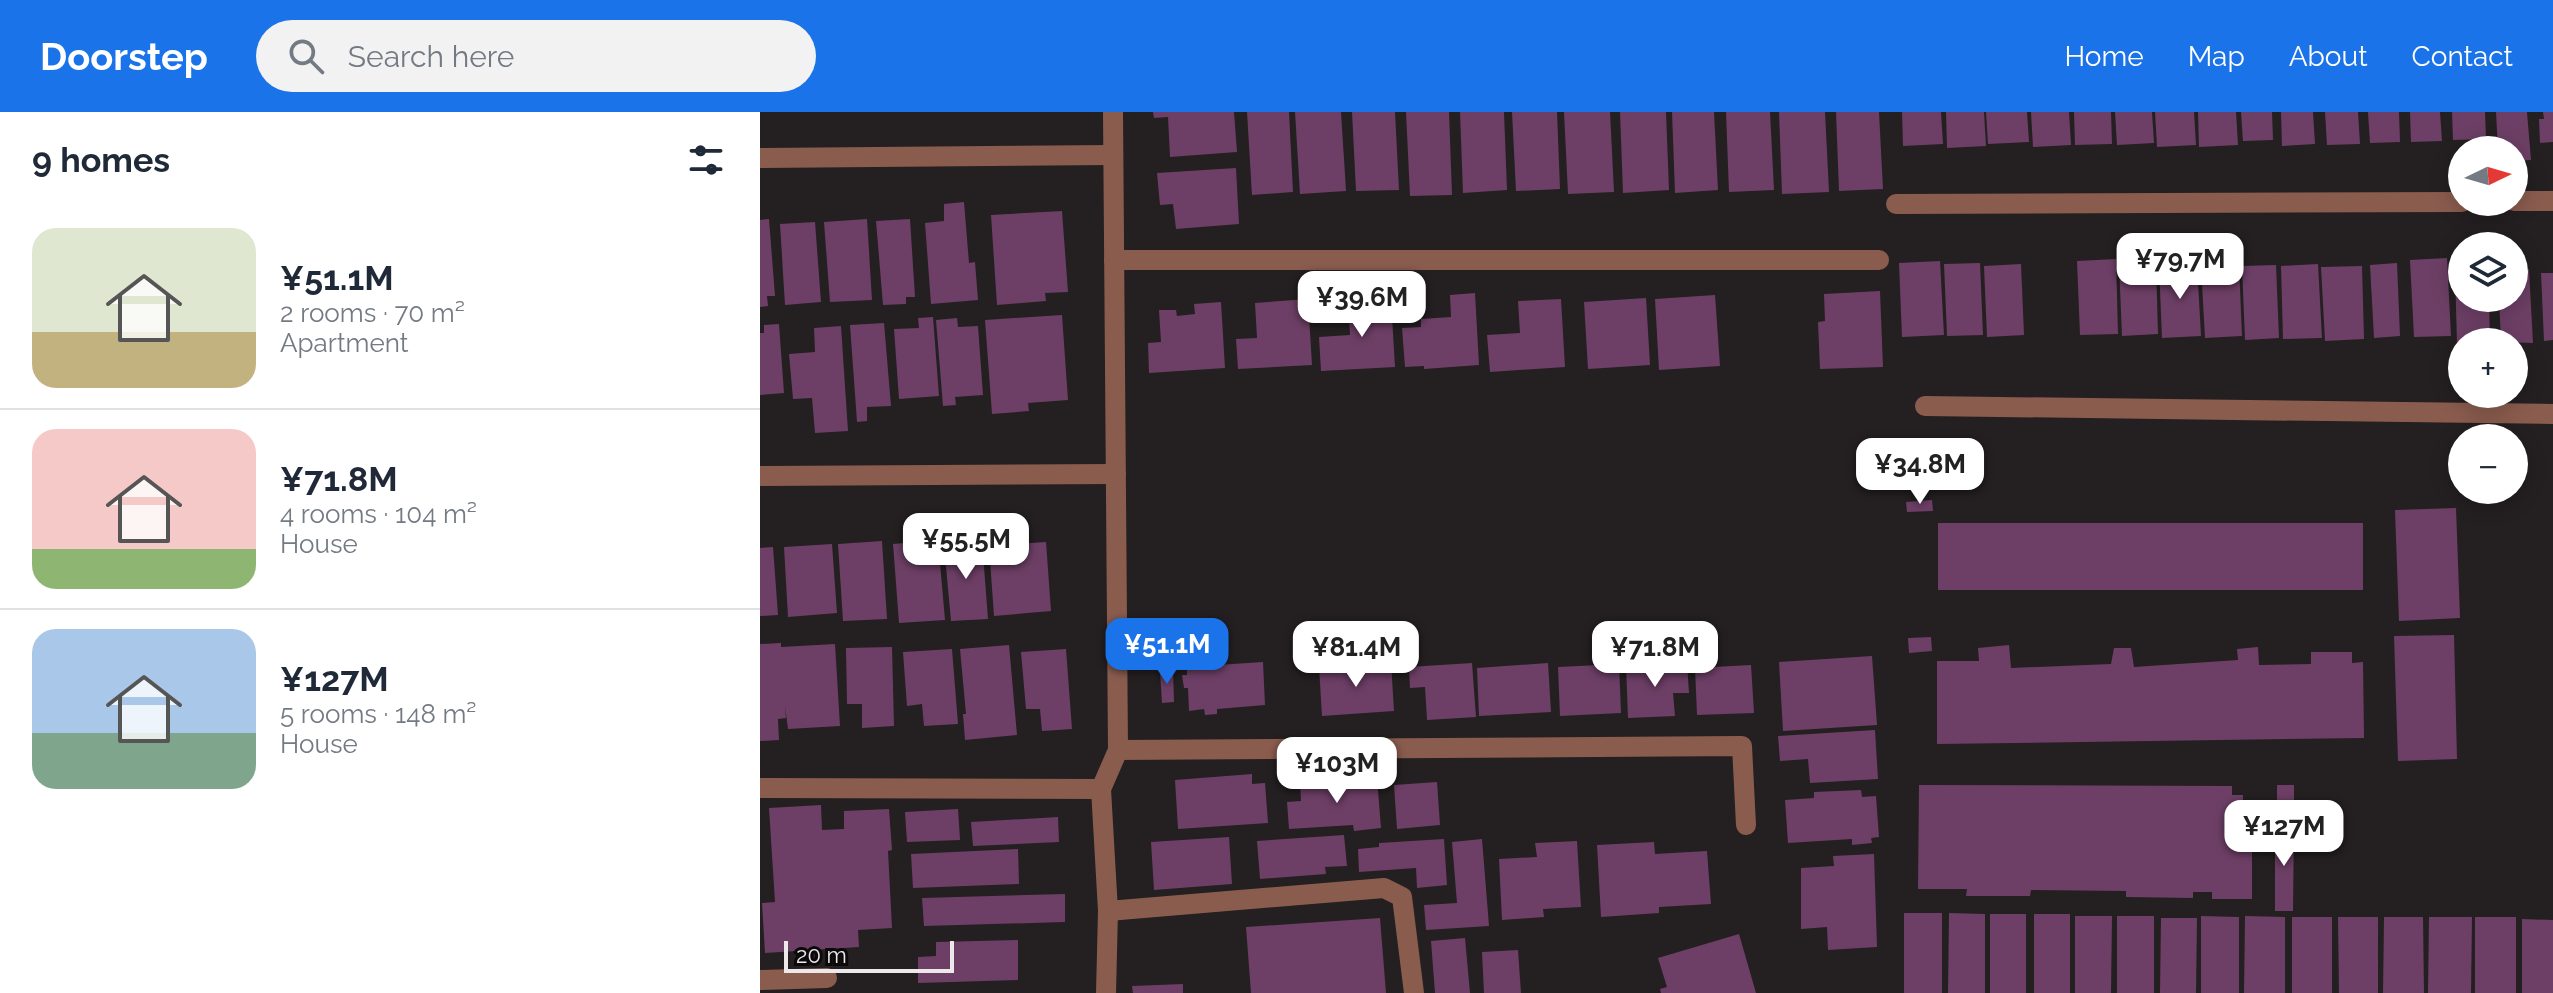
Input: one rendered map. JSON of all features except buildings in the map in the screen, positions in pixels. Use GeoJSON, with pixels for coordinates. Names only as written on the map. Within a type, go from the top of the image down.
{"type":"FeatureCollection","features":[{"type":"Feature","properties":{"kind":"street"},"geometry":{"type":"LineString","coordinates":[[1106,993],[1108,911],[1101,789],[1118,750],[1113,112]]}},
{"type":"Feature","properties":{"kind":"street"},"geometry":{"type":"LineString","coordinates":[[760,158],[1113,155]]}},
{"type":"Feature","properties":{"kind":"street"},"geometry":{"type":"LineString","coordinates":[[2528,201],[2553,201]]}},
{"type":"Feature","properties":{"kind":"street"},"geometry":{"type":"LineString","coordinates":[[1896,204],[2448,202]]}},
{"type":"Feature","properties":{"kind":"street"},"geometry":{"type":"LineString","coordinates":[[1114,260],[1879,260]]}},
{"type":"Feature","properties":{"kind":"street"},"geometry":{"type":"LineString","coordinates":[[1925,406],[2553,414]]}},
{"type":"Feature","properties":{"kind":"street"},"geometry":{"type":"LineString","coordinates":[[760,476],[1116,474]]}},
{"type":"Feature","properties":{"kind":"street"},"geometry":{"type":"LineString","coordinates":[[1118,750],[1742,746],[1746,825]]}},
{"type":"Feature","properties":{"kind":"street"},"geometry":{"type":"LineString","coordinates":[[760,788],[1101,789]]}},
{"type":"Feature","properties":{"kind":"street"},"geometry":{"type":"LineString","coordinates":[[1108,911],[1384,888],[1402,897],[1414,993]]}},
{"type":"Feature","properties":{"kind":"street"},"geometry":{"type":"LineString","coordinates":[[760,980],[827,978]]}}]}
